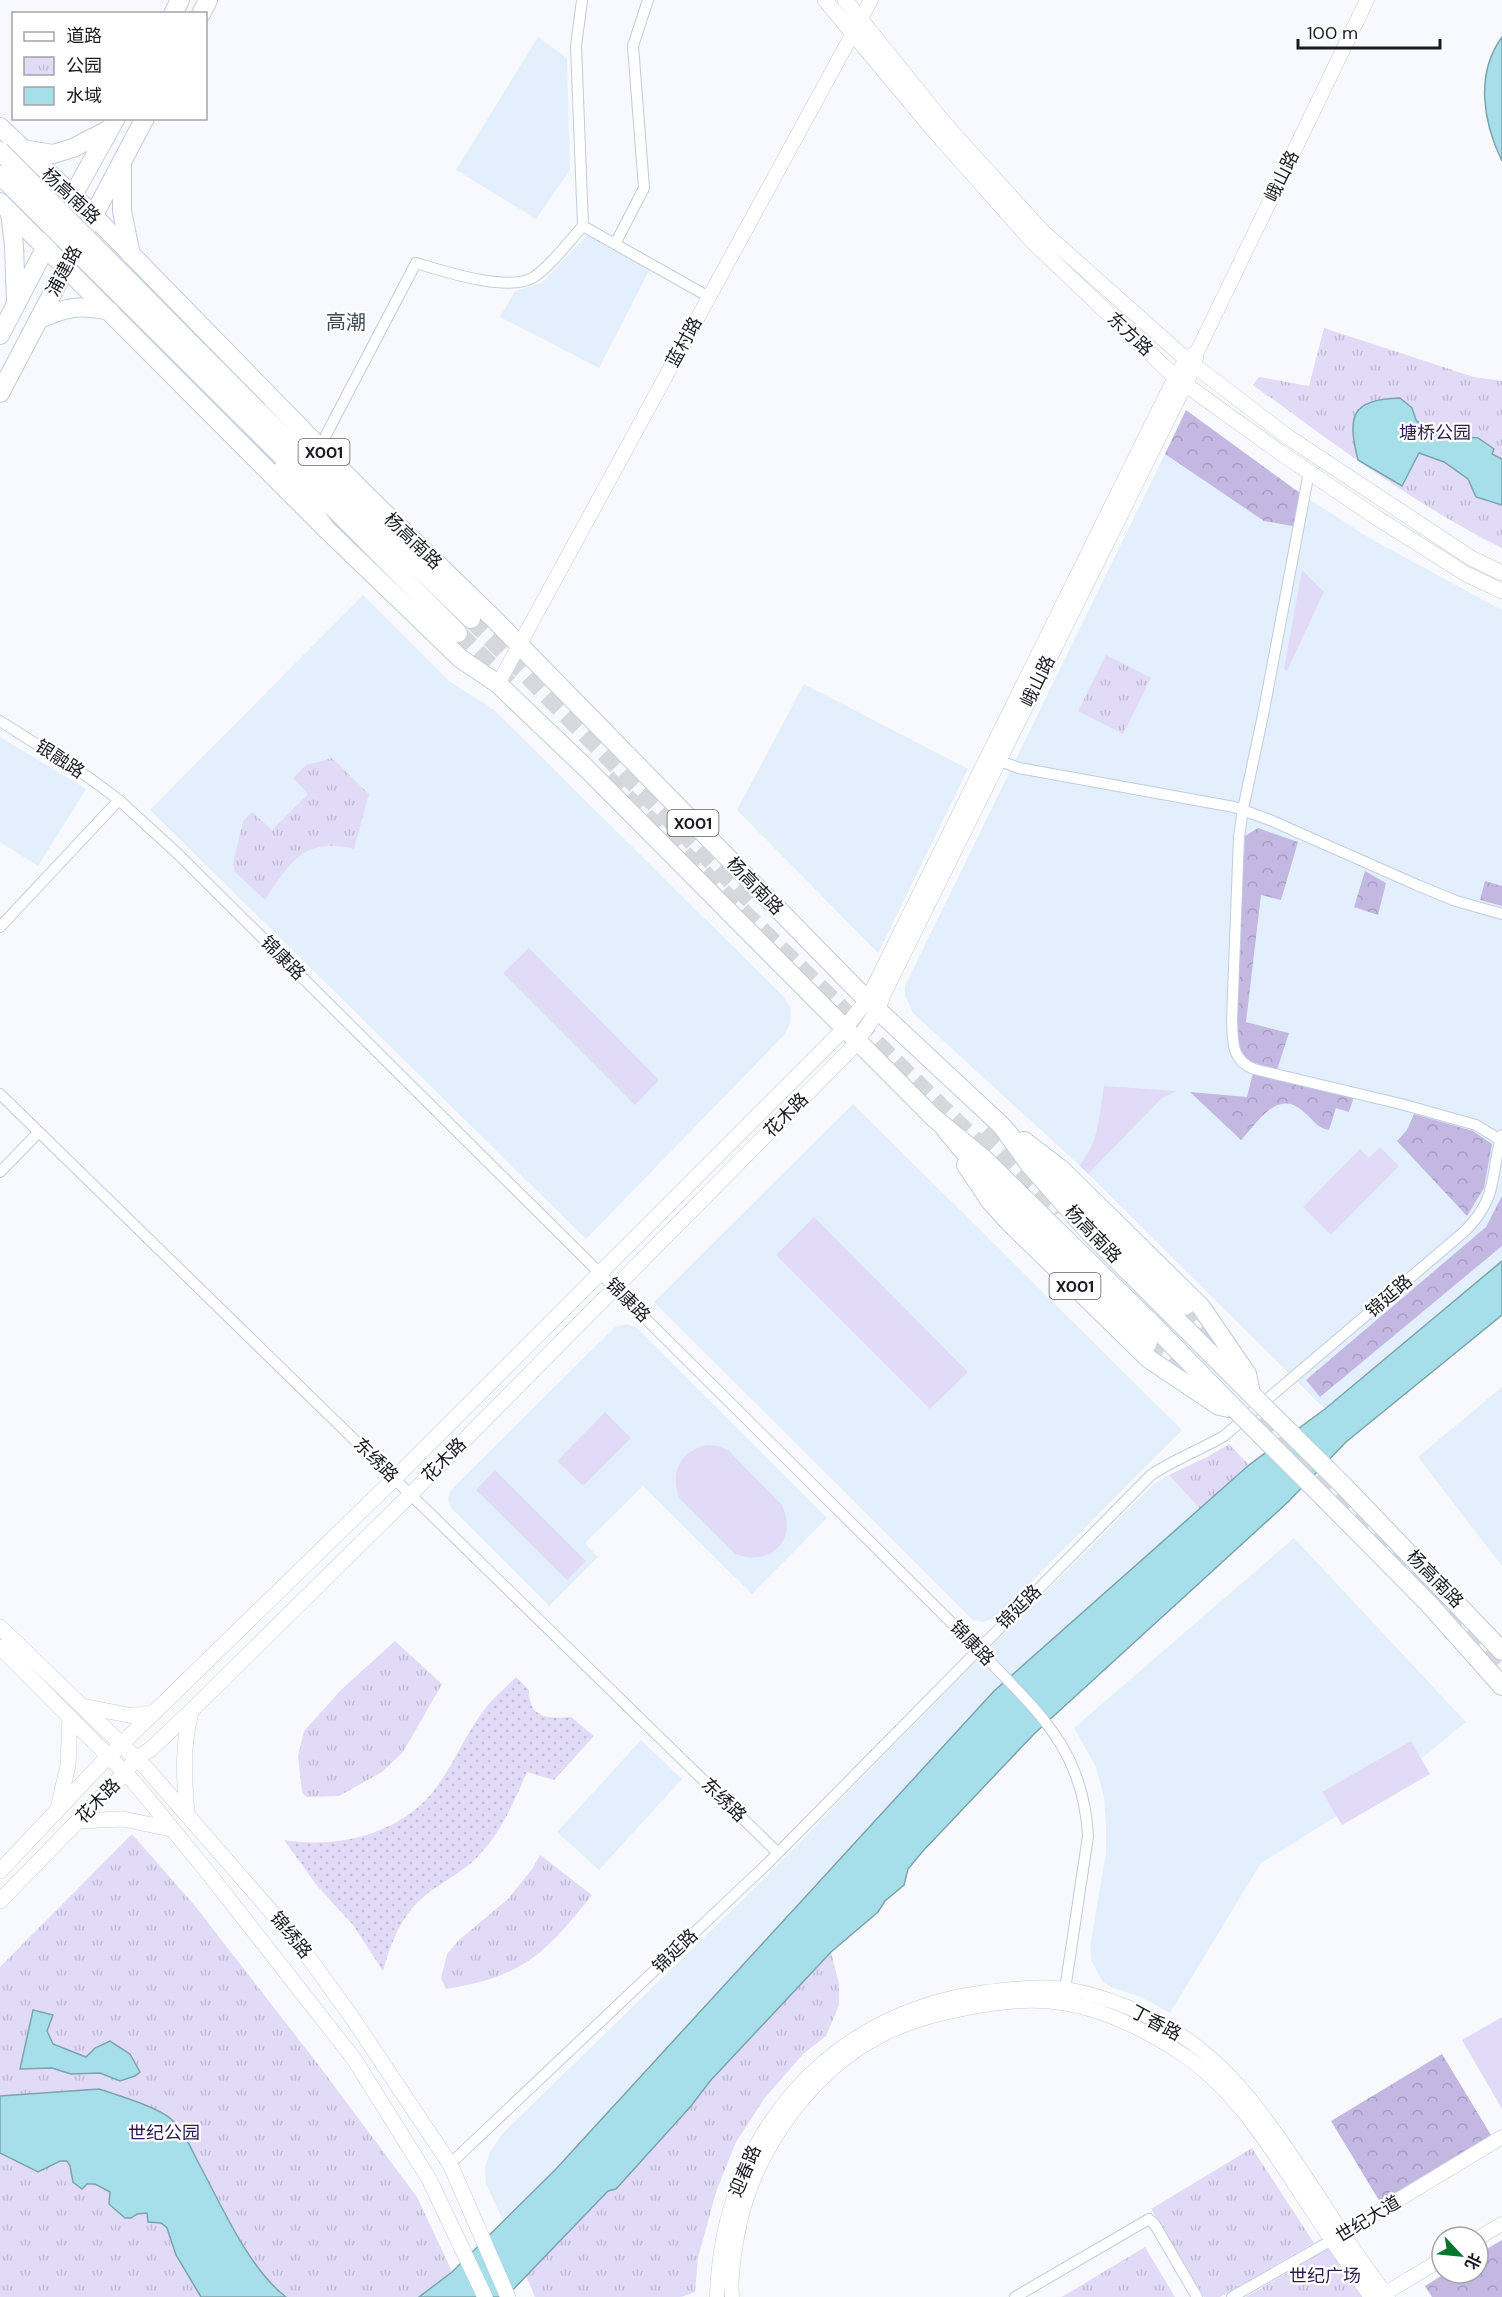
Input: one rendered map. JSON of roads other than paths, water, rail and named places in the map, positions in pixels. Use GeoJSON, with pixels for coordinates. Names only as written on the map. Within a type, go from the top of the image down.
{"type":"FeatureCollection","features":[{"type":"Feature","properties":{"kind":"main road","name":"东方路"},"geometry":{"type":"LineString","coordinates":[[825,0],[1033,242],[1180,381],[1309,472],[1466,574],[1502,591]]}},
{"type":"Feature","properties":{"kind":"main road","name":"东方路"},"geometry":{"type":"LineString","coordinates":[[845,0],[944,123],[1041,230],[1192,359],[1288,437],[1471,558],[1502,573]]}},
{"type":"Feature","properties":{"kind":"main road","name":"浦建路"},"geometry":{"type":"LineString","coordinates":[[0,393],[144,120]]}},
{"type":"Feature","properties":{"kind":"main road","name":"浦建路"},"geometry":{"type":"LineString","coordinates":[[0,335],[113,124]]}},
{"type":"Feature","properties":{"kind":"main road"},"geometry":{"type":"LineString","coordinates":[[22,149],[54,154],[73,148],[113,124]]}},
{"type":"Feature","properties":{"kind":"main road","name":"杨高南路"},"geometry":{"type":"LineString","coordinates":[[0,128],[93,216],[872,1005],[1002,1126],[1029,1164],[1090,1233],[1341,1483],[1502,1651]]}},
{"type":"Feature","properties":{"kind":"main road","name":"杨高南路"},"geometry":{"type":"LineString","coordinates":[[0,151],[253,417]]}},
{"type":"Feature","properties":{"kind":"main road"},"geometry":{"type":"LineString","coordinates":[[123,160],[122,211],[131,255]]}},
{"type":"Feature","properties":{"kind":"main road","name":"杨高南路"},"geometry":{"type":"LineString","coordinates":[[0,175],[253,417],[465,626]]}},
{"type":"Feature","properties":{"kind":"main road"},"geometry":{"type":"LineString","coordinates":[[5,207],[14,246],[16,303]]}},
{"type":"Feature","properties":{"kind":"main road","name":"杨高南路"},"geometry":{"type":"LineString","coordinates":[[5,207],[326,529],[461,658],[498,684],[587,769],[945,1129],[992,1167],[1152,1324],[1429,1604],[1502,1686]]}},
{"type":"Feature","properties":{"kind":"main road"},"geometry":{"type":"LineString","coordinates":[[38,320],[56,312],[80,306],[110,311]]}},
{"type":"Feature","properties":{"kind":"main road"},"geometry":{"type":"LineString","coordinates":[[253,417],[366,495]]}},
{"type":"Feature","properties":{"kind":"main road"},"geometry":{"type":"LineString","coordinates":[[253,417],[326,529]]}},
{"type":"Feature","properties":{"kind":"main road","name":"花木路"},"geometry":{"type":"LineString","coordinates":[[0,1901],[136,1759],[151,1749],[191,1711],[411,1494],[615,1287],[851,1035],[872,1005]]}},
{"type":"Feature","properties":{"kind":"main road","name":"花木路"},"geometry":{"type":"LineString","coordinates":[[0,1871],[155,1712],[394,1479],[601,1272],[851,1035]]}},
{"type":"Feature","properties":{"kind":"main road"},"geometry":{"type":"LineString","coordinates":[[1002,1126],[1018,1145],[1057,1180],[1185,1306]]}},
{"type":"Feature","properties":{"kind":"main road","name":"X001"},"geometry":{"type":"LineString","coordinates":[[1002,1126],[1063,1171],[1201,1307],[1247,1374],[1252,1395]]}},
{"type":"Feature","properties":{"kind":"main road"},"geometry":{"type":"LineString","coordinates":[[945,1129],[987,1179],[1148,1343]]}},
{"type":"Feature","properties":{"kind":"main road","name":"X001"},"geometry":{"type":"LineString","coordinates":[[945,1129],[962,1160],[990,1201],[1149,1359],[1219,1406],[1235,1409]]}},
{"type":"Feature","properties":{"kind":"main road","name":"锦绣路"},"geometry":{"type":"LineString","coordinates":[[0,1627],[76,1711],[109,1758],[125,1773],[209,1874],[354,2059],[429,2179],[485,2297]]}},
{"type":"Feature","properties":{"kind":"main road","name":"锦绣路"},"geometry":{"type":"LineString","coordinates":[[0,1647],[76,1711],[122,1745],[187,1813],[296,1940],[351,2016],[450,2164],[508,2297]]}},
{"type":"Feature","properties":{"kind":"main road"},"geometry":{"type":"LineString","coordinates":[[58,1809],[68,1765],[76,1711],[133,1716],[155,1712]]}},
{"type":"Feature","properties":{"kind":"main road"},"geometry":{"type":"LineString","coordinates":[[187,1813],[184,1761],[186,1731],[191,1711]]}},
{"type":"Feature","properties":{"kind":"main road"},"geometry":{"type":"LineString","coordinates":[[78,1821],[123,1819],[171,1828]]}},
{"type":"Feature","properties":{"kind":"street"},"geometry":{"type":"LineString","coordinates":[[327,435],[416,263],[462,277],[514,283],[529,280],[583,226],[576,46],[582,0]]}},
{"type":"Feature","properties":{"kind":"street"},"geometry":{"type":"LineString","coordinates":[[615,244],[644,188],[633,46],[648,0]]}},
{"type":"Feature","properties":{"kind":"street","name":"蓝村路"},"geometry":{"type":"LineString","coordinates":[[498,684],[871,0]]}},
{"type":"Feature","properties":{"kind":"street","name":"峨山路"},"geometry":{"type":"LineString","coordinates":[[872,1005],[889,983],[994,759],[1368,0]]}},
{"type":"Feature","properties":{"kind":"street"},"geometry":{"type":"LineString","coordinates":[[583,226],[709,297]]}},
{"type":"Feature","properties":{"kind":"street"},"geometry":{"type":"LineString","coordinates":[[1309,472],[1263,715],[1242,809],[1232,1020],[1235,1048],[1241,1062],[1254,1069],[1401,1104],[1476,1125],[1502,1138]]}},
{"type":"Feature","properties":{"kind":"street","name":"银融路"},"geometry":{"type":"LineString","coordinates":[[0,721],[88,777],[118,800]]}},
{"type":"Feature","properties":{"kind":"street"},"geometry":{"type":"LineString","coordinates":[[994,759],[1019,768],[1242,809],[1270,819],[1417,885],[1502,914]]}},
{"type":"Feature","properties":{"kind":"street"},"geometry":{"type":"LineString","coordinates":[[0,927],[118,800]]}},
{"type":"Feature","properties":{"kind":"street","name":"锦康路"},"geometry":{"type":"LineString","coordinates":[[118,800],[179,855],[601,1272],[978,1649],[1044,1719],[1071,1761],[1081,1786],[1088,1836],[1064,1996]]}},
{"type":"Feature","properties":{"kind":"street","name":"东绣路"},"geometry":{"type":"LineString","coordinates":[[0,1094],[778,1853]]}},
{"type":"Feature","properties":{"kind":"street"},"geometry":{"type":"LineString","coordinates":[[0,1172],[39,1132]]}},
{"type":"Feature","properties":{"kind":"street","name":"锦延路"},"geometry":{"type":"LineString","coordinates":[[450,2164],[778,1853],[1151,1474],[1175,1459],[1205,1447],[1224,1436],[1465,1231],[1488,1202],[1502,1138]]}},
{"type":"Feature","properties":{"kind":"street","name":"丁香路"},"geometry":{"type":"LineString","coordinates":[[819,2066],[874,2025],[930,2003],[969,1994],[1010,1989],[1112,2002],[1141,2013],[1188,2040],[1220,2066],[1277,2136],[1371,2297]]}},
{"type":"Feature","properties":{"kind":"street","name":"丁香路"},"geometry":{"type":"LineString","coordinates":[[820,2081],[881,2036],[909,2023],[939,2014],[1064,1996]]}},
{"type":"Feature","properties":{"kind":"street","name":"迎春路"},"geometry":{"type":"LineString","coordinates":[[717,2297],[717,2272],[723,2240],[730,2207],[741,2175],[756,2143],[775,2115],[819,2066]]}},
{"type":"Feature","properties":{"kind":"street","name":"迎春路"},"geometry":{"type":"LineString","coordinates":[[732,2297],[732,2270],[736,2241],[753,2181],[780,2128],[820,2081]]}},
{"type":"Feature","properties":{"kind":"street","name":"世纪大道"},"geometry":{"type":"LineString","coordinates":[[1232,2297],[1337,2237],[1502,2137]]}},
{"type":"Feature","properties":{"kind":"street"},"geometry":{"type":"LineString","coordinates":[[1015,2297],[1149,2219],[1155,2224],[1197,2297]]}},
{"type":"Feature","properties":{"kind":"street","name":"丁香路"},"geometry":{"type":"LineString","coordinates":[[1337,2237],[1384,2296]]}},
{"type":"Feature","properties":{"kind":"street"},"geometry":{"type":"LineString","coordinates":[[1384,2296],[1430,2267]]}},
{"type":"Feature","properties":{"kind":"water"},"geometry":{"type":"Polygon","coordinates":[[[1502,37],[1502,161],[1490,130],[1485,82],[1493,51],[1502,37]]]}},
{"type":"Feature","properties":{"kind":"water"},"geometry":{"type":"Polygon","coordinates":[[[1400,398],[1412,408],[1416,420],[1428,432],[1440,436],[1458,432],[1467,434],[1467,437],[1478,438],[1494,449],[1492,454],[1502,459],[1502,505],[1476,497],[1468,479],[1444,462],[1419,453],[1402,486],[1358,460],[1353,432],[1356,413],[1362,406],[1371,402],[1400,398]]]}},
{"type":"Feature","properties":{"kind":"water"},"geometry":{"type":"Polygon","coordinates":[[[1502,1261],[1502,1315],[1346,1442],[1288,1502],[1034,1734],[922,1852],[908,1869],[904,1885],[885,1901],[878,1912],[831,1952],[711,2080],[691,2106],[616,2189],[608,2191],[506,2297],[419,2297],[452,2272],[555,2170],[994,1691],[1249,1465],[1325,1409],[1502,1261]]]}},
{"type":"Feature","properties":{"kind":"water"},"geometry":{"type":"Polygon","coordinates":[[[33,2010],[53,2015],[47,2031],[53,2044],[86,2057],[95,2048],[110,2041],[130,2054],[140,2072],[120,2081],[100,2073],[71,2074],[52,2068],[20,2069],[33,2010]]]}},
{"type":"Feature","properties":{"kind":"water"},"geometry":{"type":"Polygon","coordinates":[[[99,2089],[157,2110],[175,2123],[248,2253],[259,2270],[286,2297],[201,2297],[176,2255],[167,2228],[161,2223],[148,2222],[147,2213],[125,2218],[109,2204],[110,2192],[95,2184],[87,2184],[82,2189],[73,2182],[67,2161],[60,2161],[38,2172],[0,2153],[0,2096],[99,2089]]]}},
{"type":"Feature","properties":{"kind":"tunnel"},"geometry":{"type":"LineString","coordinates":[[471,619],[751,901]]}},
{"type":"Feature","properties":{"kind":"tunnel"},"geometry":{"type":"LineString","coordinates":[[458,633],[513,688]]}},
{"type":"Feature","properties":{"kind":"tunnel"},"geometry":{"type":"LineString","coordinates":[[607,778],[987,1152]]}},
{"type":"Feature","properties":{"kind":"tunnel"},"geometry":{"type":"LineString","coordinates":[[982,1133],[1060,1211]]}},
{"type":"Feature","properties":{"kind":"tunnel"},"geometry":{"type":"LineString","coordinates":[[1185,1306],[1214,1350]]}},
{"type":"Feature","properties":{"kind":"tunnel"},"geometry":{"type":"LineString","coordinates":[[1148,1343],[1195,1374]]}},
{"type":"Feature","properties":{"kind":"tunnel"},"geometry":{"type":"LineString","coordinates":[[1258,1421],[1415,1573],[1502,1670]]}},
{"type":"Feature","properties":{"kind":"district","name":"高潮"},"geometry":{"type":"Point","coordinates":[346,322]}},
{"type":"Feature","properties":{"kind":"park label","name":"塘桥公园"},"geometry":{"type":"Point","coordinates":[1435,433]}},
{"type":"Feature","properties":{"kind":"park label","name":"世纪公园"},"geometry":{"type":"Point","coordinates":[164,2133]}},
{"type":"Feature","properties":{"kind":"park label","name":"世纪广场"},"geometry":{"type":"Point","coordinates":[1325,2276]}}]}
